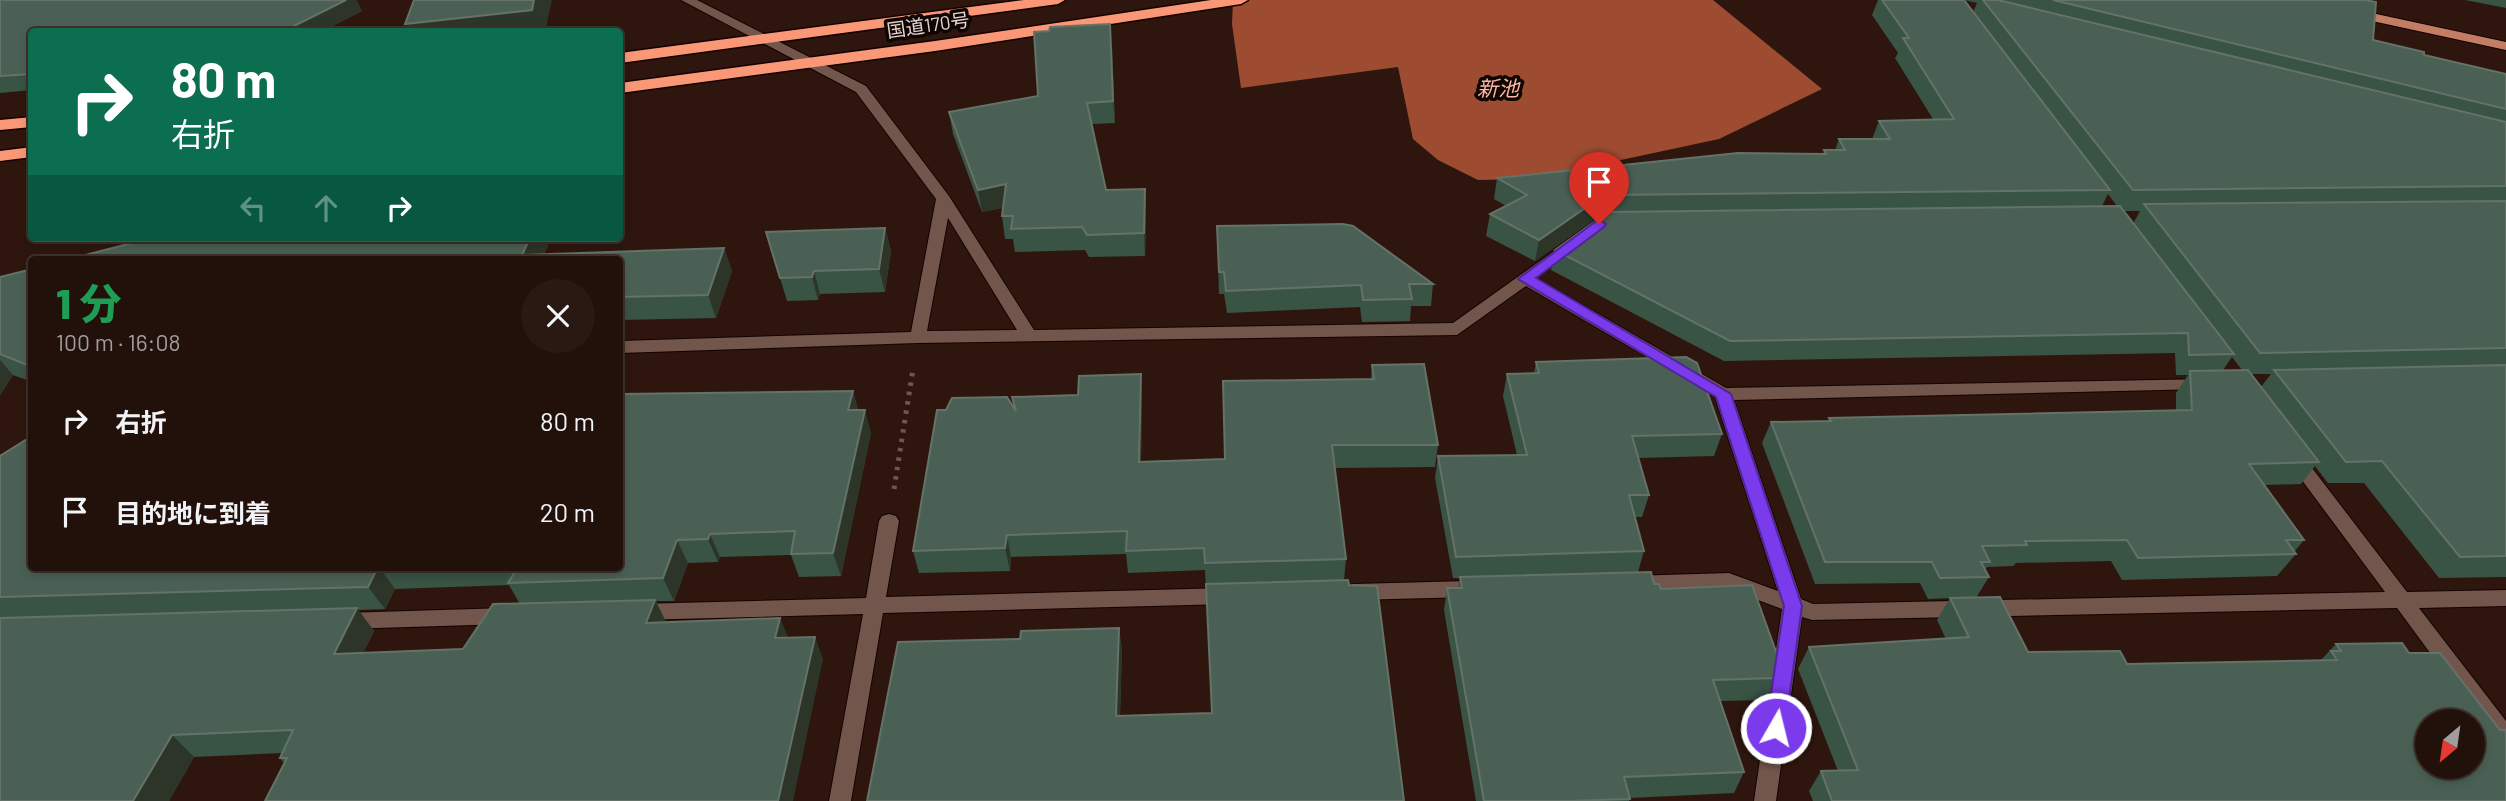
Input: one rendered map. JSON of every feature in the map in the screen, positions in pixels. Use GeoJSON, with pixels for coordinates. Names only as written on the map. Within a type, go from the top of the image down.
{"type":"FeatureCollection","features":[{"type":"Feature","properties":{"kind":"highway","name":"国道170号"},"geometry":{"type":"LineString","coordinates":[[623,58],[1058,0]]}},
{"type":"Feature","properties":{"kind":"highway","name":"国道170号"},"geometry":{"type":"LineString","coordinates":[[623,88],[1241,0]]}},
{"type":"Feature","properties":{"kind":"highway"},"geometry":{"type":"LineString","coordinates":[[0,125],[28,122]]}},
{"type":"Feature","properties":{"kind":"highway"},"geometry":{"type":"LineString","coordinates":[[0,156],[28,152]]}},
{"type":"Feature","properties":{"kind":"main road"},"geometry":{"type":"LineString","coordinates":[[2335,9],[2506,46]]}},
{"type":"Feature","properties":{"kind":"street"},"geometry":{"type":"LineString","coordinates":[[687,0],[861,89],[944,199],[1029,335]]}},
{"type":"Feature","properties":{"kind":"street"},"geometry":{"type":"LineString","coordinates":[[918,337],[944,199]]}},
{"type":"Feature","properties":{"kind":"street"},"geometry":{"type":"LineString","coordinates":[[623,347],[918,337],[1457,329],[1588,232]]}},
{"type":"Feature","properties":{"kind":"street"},"geometry":{"type":"LineString","coordinates":[[1525,279],[1723,394],[2224,383]]}},
{"type":"Feature","properties":{"kind":"street"},"geometry":{"type":"LineString","coordinates":[[1723,394],[1793,606],[1765,801]]}},
{"type":"Feature","properties":{"kind":"street"},"geometry":{"type":"LineString","coordinates":[[2279,437],[2506,738]]}},
{"type":"Feature","properties":{"kind":"street"},"geometry":{"type":"LineString","coordinates":[[840,801],[889,521]]}},
{"type":"Feature","properties":{"kind":"street"},"geometry":{"type":"LineString","coordinates":[[1605,585],[1729,582],[1812,612],[2506,598]]}},
{"type":"Feature","properties":{"kind":"street"},"geometry":{"type":"LineString","coordinates":[[1329,593],[1494,588]]}},
{"type":"Feature","properties":{"kind":"street"},"geometry":{"type":"LineString","coordinates":[[610,613],[1246,595]]}},
{"type":"Feature","properties":{"kind":"street"},"geometry":{"type":"LineString","coordinates":[[319,622],[527,616]]}},
{"type":"Feature","properties":{"kind":"path"},"geometry":{"type":"LineString","coordinates":[[889,521],[918,337]]}},
{"type":"Feature","properties":{"kind":"water","name":"新池"},"geometry":{"type":"Polygon","coordinates":[[[1233,0],[1713,0],[1822,89],[1719,139],[1532,179],[1478,180],[1438,160],[1413,139],[1398,67],[1241,88],[1232,24],[1233,0]]]}},
{"type":"Feature","properties":{"kind":"building"},"geometry":{"type":"Polygon","coordinates":[[[0,0],[346,0],[290,28],[28,28],[28,74],[0,76],[0,0]]]}},
{"type":"Feature","properties":{"kind":"building"},"geometry":{"type":"Polygon","coordinates":[[[414,0],[534,0],[532,10],[405,24],[414,0]]]}},
{"type":"Feature","properties":{"kind":"building"},"geometry":{"type":"Polygon","coordinates":[[[1882,0],[1964,0],[2110,190],[1604,195],[1539,240],[1490,214],[1527,195],[1497,178],[1738,153],[1826,154],[1824,150],[1845,150],[1839,139],[1890,139],[1879,121],[1954,119],[1903,38],[1909,38],[1882,0]]]}},
{"type":"Feature","properties":{"kind":"building"},"geometry":{"type":"Polygon","coordinates":[[[1983,0],[1998,0],[2506,122],[2506,186],[2133,190],[1983,0]]]}},
{"type":"Feature","properties":{"kind":"building"},"geometry":{"type":"Polygon","coordinates":[[[2053,0],[2376,2],[2373,40],[2506,74],[2506,109],[2053,0]]]}},
{"type":"Feature","properties":{"kind":"building"},"geometry":{"type":"Polygon","coordinates":[[[1110,24],[1113,101],[1087,103],[1106,190],[1145,189],[1144,233],[1087,235],[1082,227],[1011,229],[1013,216],[1002,216],[1006,184],[978,190],[949,112],[1038,96],[1034,32],[1049,31],[1050,27],[1110,24]]]}},
{"type":"Feature","properties":{"kind":"building"},"geometry":{"type":"Polygon","coordinates":[[[2506,201],[2506,348],[2260,353],[2144,204],[2506,201]]]}},
{"type":"Feature","properties":{"kind":"building"},"geometry":{"type":"Polygon","coordinates":[[[2120,206],[2234,354],[2189,355],[2188,333],[1730,341],[1555,250],[1608,212],[2120,206]]]}},
{"type":"Feature","properties":{"kind":"building"},"geometry":{"type":"Polygon","coordinates":[[[1217,226],[1353,226],[1433,284],[1409,284],[1412,299],[1363,300],[1361,285],[1226,291],[1224,272],[1219,272],[1217,226]]]}},
{"type":"Feature","properties":{"kind":"building"},"geometry":{"type":"Polygon","coordinates":[[[885,228],[879,269],[814,271],[812,277],[780,278],[766,232],[885,228]]]}},
{"type":"Feature","properties":{"kind":"building"},"geometry":{"type":"Polygon","coordinates":[[[136,242],[528,242],[522,255],[724,248],[708,295],[623,297],[623,256],[82,256],[136,242]]]}},
{"type":"Feature","properties":{"kind":"building"},"geometry":{"type":"Polygon","coordinates":[[[28,270],[28,365],[0,354],[0,277],[28,270]]]}},
{"type":"Feature","properties":{"kind":"building"},"geometry":{"type":"Polygon","coordinates":[[[1686,357],[1697,363],[1722,434],[1632,436],[1649,495],[1629,495],[1644,551],[1456,557],[1438,456],[1527,455],[1507,374],[1539,373],[1536,362],[1686,357]]]}},
{"type":"Feature","properties":{"kind":"building"},"geometry":{"type":"Polygon","coordinates":[[[1424,364],[1438,445],[1332,445],[1346,559],[1205,563],[1204,548],[1126,551],[1127,531],[1007,535],[1005,548],[913,551],[937,410],[946,410],[952,398],[1007,397],[1016,411],[1012,397],[1078,395],[1079,376],[1141,374],[1139,462],[1225,459],[1223,381],[1374,379],[1372,365],[1424,364]]]}},
{"type":"Feature","properties":{"kind":"building"},"geometry":{"type":"Polygon","coordinates":[[[2506,365],[2506,556],[2460,557],[2382,461],[2346,462],[2274,370],[2506,365]]]}},
{"type":"Feature","properties":{"kind":"building"},"geometry":{"type":"Polygon","coordinates":[[[2248,370],[2319,462],[2249,464],[2304,540],[2286,540],[2296,554],[2138,558],[2127,540],[2025,541],[2027,545],[1982,546],[1990,562],[1981,562],[1989,577],[1940,578],[1932,562],[1825,562],[1771,422],[1831,421],[1829,418],[2192,410],[2190,371],[2248,370]]]}},
{"type":"Feature","properties":{"kind":"building"},"geometry":{"type":"Polygon","coordinates":[[[853,391],[848,410],[865,410],[833,553],[791,554],[795,531],[710,534],[708,539],[677,540],[663,578],[508,583],[516,571],[623,571],[623,394],[853,391]]]}},
{"type":"Feature","properties":{"kind":"building"},"geometry":{"type":"Polygon","coordinates":[[[28,438],[28,571],[376,571],[368,587],[0,597],[0,456],[28,438]]]}},
{"type":"Feature","properties":{"kind":"building"},"geometry":{"type":"Polygon","coordinates":[[[1651,572],[1654,584],[1659,584],[1661,589],[1752,585],[1779,660],[1776,678],[1713,680],[1744,772],[1624,777],[1630,799],[1484,801],[1447,588],[1462,588],[1460,577],[1651,572]]]}},
{"type":"Feature","properties":{"kind":"building"},"geometry":{"type":"Polygon","coordinates":[[[1348,580],[1349,585],[1377,586],[1404,801],[867,801],[898,642],[1020,639],[1021,631],[1119,628],[1116,716],[1212,713],[1206,584],[1348,580]]]}},
{"type":"Feature","properties":{"kind":"building"},"geometry":{"type":"Polygon","coordinates":[[[2000,597],[2028,652],[2120,651],[2127,664],[2337,660],[2331,651],[2341,651],[2336,644],[2402,643],[2409,653],[2440,653],[2484,709],[2415,709],[2415,779],[2485,779],[2485,711],[2500,730],[2506,730],[2506,801],[1832,801],[1821,771],[1858,770],[1809,647],[1969,637],[1950,598],[2000,597]]]}},
{"type":"Feature","properties":{"kind":"building"},"geometry":{"type":"Polygon","coordinates":[[[655,600],[646,623],[780,618],[775,638],[815,637],[778,801],[265,801],[287,758],[280,758],[293,730],[172,735],[133,801],[0,801],[0,618],[357,608],[334,654],[463,649],[493,604],[655,600]]]}},
{"type":"Feature","properties":{"kind":"route"},"geometry":{"type":"LineString","coordinates":[[1599,224],[1525,279],[1723,394],[1793,606],[1776,728]]}}]}
